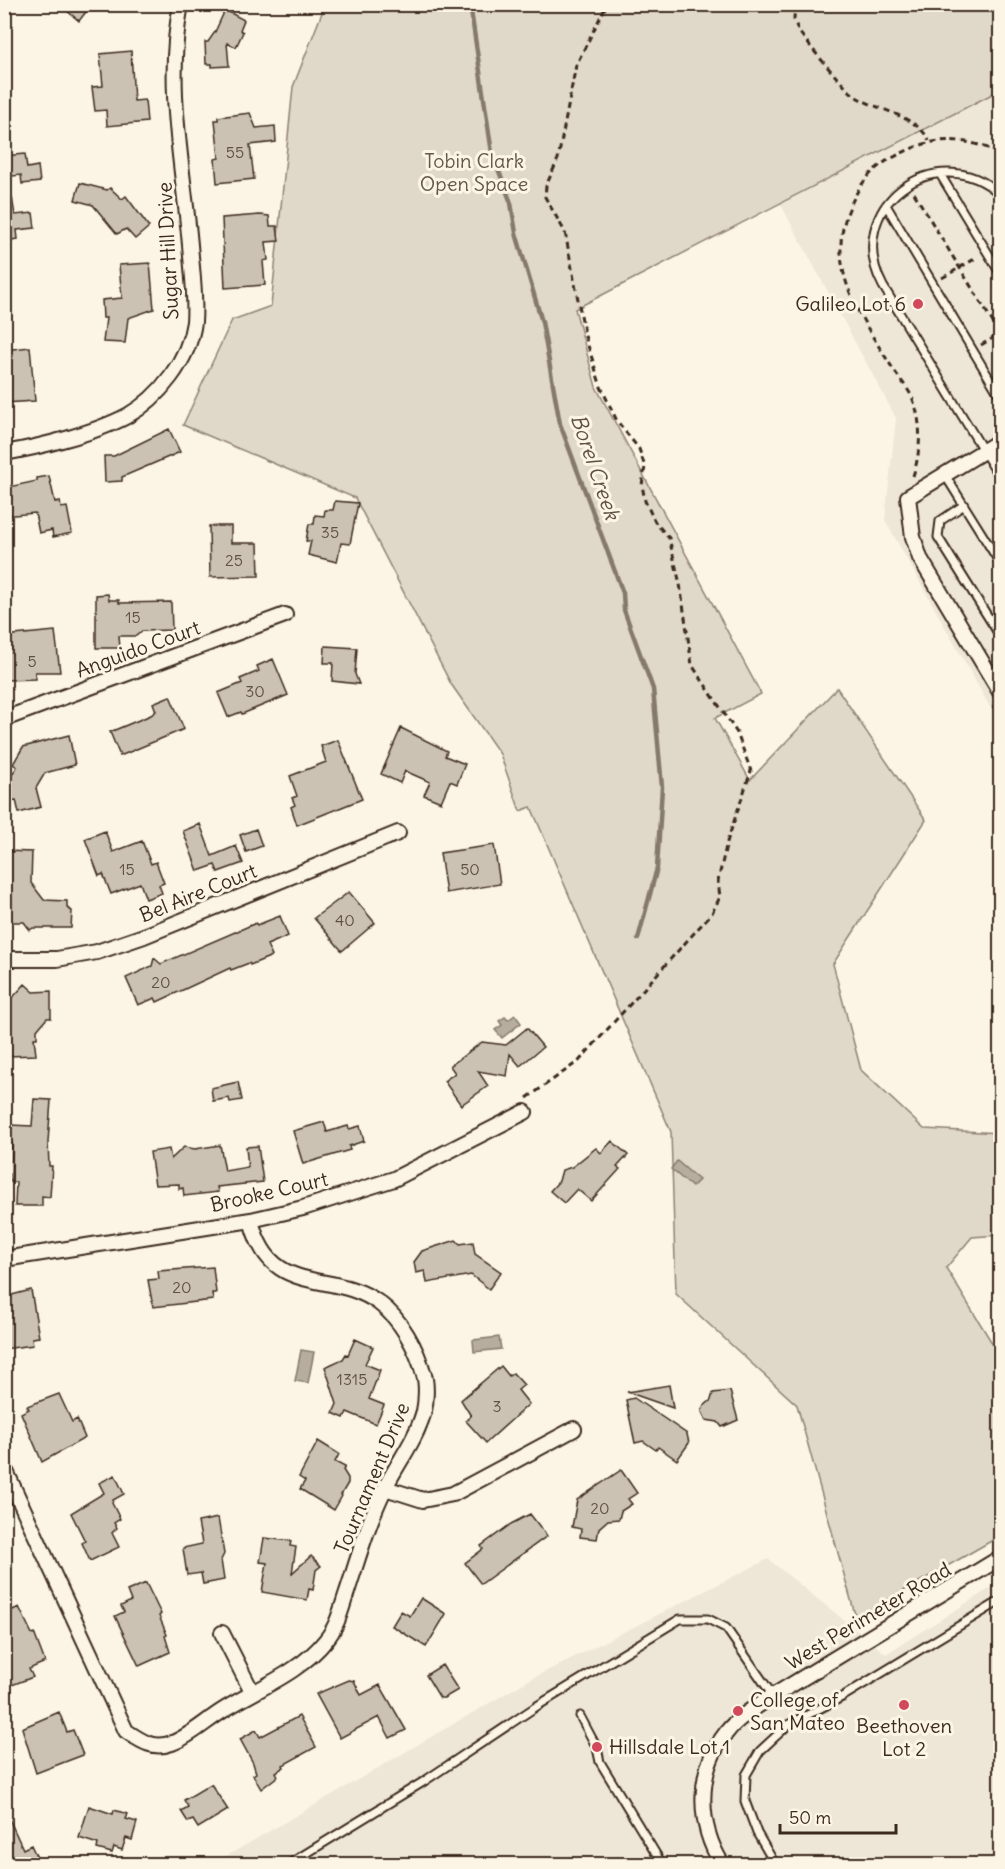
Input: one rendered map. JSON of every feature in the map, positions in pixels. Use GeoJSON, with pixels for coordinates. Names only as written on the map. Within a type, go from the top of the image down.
{"type":"FeatureCollection","features":[{"type":"Feature","properties":{"kind":"street","name":"Sugar Hill Drive"},"geometry":{"type":"LineString","coordinates":[[4,453],[69,438],[126,416],[160,390],[179,364],[187,347],[194,324],[194,288],[173,74],[181,4]]}},
{"type":"Feature","properties":{"kind":"street"},"geometry":{"type":"LineString","coordinates":[[995,695],[920,558],[913,537],[908,497],[1000,441]]}},
{"type":"Feature","properties":{"kind":"street","name":"Anguido Court"},"geometry":{"type":"LineString","coordinates":[[4,719],[285,615]]}},
{"type":"Feature","properties":{"kind":"street","name":"Bel Aire Court"},"geometry":{"type":"LineString","coordinates":[[4,958],[57,959],[97,952],[144,936],[398,833]]}},
{"type":"Feature","properties":{"kind":"street","name":"Brooke Court"},"geometry":{"type":"LineString","coordinates":[[4,1259],[251,1220],[303,1208],[394,1179],[525,1112]]}},
{"type":"Feature","properties":{"kind":"street","name":"Tournament Drive"},"geometry":{"type":"LineString","coordinates":[[4,1467],[126,1731],[144,1744],[172,1743],[252,1692],[297,1667],[326,1641],[336,1624],[365,1537],[385,1488],[414,1438],[424,1409],[425,1377],[413,1347],[397,1320],[378,1302],[350,1290],[302,1279],[278,1267],[262,1247],[251,1220]]}},
{"type":"Feature","properties":{"kind":"street"},"geometry":{"type":"LineString","coordinates":[[385,1488],[423,1500],[453,1494],[574,1429]]}},
{"type":"Feature","properties":{"kind":"street","name":"West Perimeter Road"},"geometry":{"type":"LineString","coordinates":[[722,1864],[710,1840],[703,1808],[710,1761],[726,1732],[741,1718],[773,1696],[1000,1558]]}},
{"type":"Feature","properties":{"kind":"street"},"geometry":{"type":"LineString","coordinates":[[222,1633],[252,1692]]}},
{"type":"Feature","properties":{"kind":"lane"},"geometry":{"type":"LineString","coordinates":[[939,174],[1000,273]]}},
{"type":"Feature","properties":{"kind":"lane"},"geometry":{"type":"LineString","coordinates":[[1000,194],[977,179],[939,174],[908,184],[886,205],[872,240],[875,271],[1000,478]]}},
{"type":"Feature","properties":{"kind":"lane"},"geometry":{"type":"LineString","coordinates":[[886,205],[1000,396]]}},
{"type":"Feature","properties":{"kind":"lane"},"geometry":{"type":"LineString","coordinates":[[945,475],[1000,563]]}},
{"type":"Feature","properties":{"kind":"lane"},"geometry":{"type":"LineString","coordinates":[[964,505],[940,521],[938,537],[1000,636]]}},
{"type":"Feature","properties":{"kind":"lane"},"geometry":{"type":"LineString","coordinates":[[775,1864],[757,1833],[746,1801],[746,1775],[760,1751],[788,1725],[842,1697],[1000,1601]]}},
{"type":"Feature","properties":{"kind":"lane"},"geometry":{"type":"LineString","coordinates":[[289,1864],[423,1782],[537,1706],[680,1619],[708,1619],[726,1628],[773,1696]]}},
{"type":"Feature","properties":{"kind":"lane"},"geometry":{"type":"LineString","coordinates":[[580,1716],[597,1748],[600,1762],[662,1864]]}},
{"type":"Feature","properties":{"kind":"path"},"geometry":{"type":"LineString","coordinates":[[525,1112],[527,1096],[579,1061],[712,913],[720,897],[718,881],[727,842],[751,771],[737,733],[692,664],[680,584],[669,538],[655,522],[645,501],[642,484],[645,467],[639,449],[617,420],[601,387],[585,336],[565,232],[557,214],[545,197],[546,186],[558,159],[576,65],[607,4]]}},
{"type":"Feature","properties":{"kind":"path"},"geometry":{"type":"LineString","coordinates":[[795,4],[794,20],[799,32],[856,97],[909,122],[930,141]]}},
{"type":"Feature","properties":{"kind":"path"},"geometry":{"type":"LineString","coordinates":[[912,482],[920,438],[918,416],[911,396],[855,304],[838,251],[846,214],[862,182],[884,162],[930,141],[960,141],[1000,153]]}},
{"type":"Feature","properties":{"kind":"path"},"geometry":{"type":"LineString","coordinates":[[908,184],[1000,334],[972,351]]}},
{"type":"Feature","properties":{"kind":"path"},"geometry":{"type":"LineString","coordinates":[[932,285],[987,251]]}},
{"type":"Feature","properties":{"kind":"path"},"geometry":{"type":"LineString","coordinates":[[995,695],[1000,719]]}},
{"type":"Feature","properties":{"kind":"shaded area"},"geometry":{"type":"Polygon","coordinates":[[[1000,85],[1000,725],[885,520],[896,418],[780,203],[1000,85]]]}},
{"type":"Feature","properties":{"kind":"shaded area"},"geometry":{"type":"Polygon","coordinates":[[[1000,843],[1000,911],[994,894],[1000,843]]]}},
{"type":"Feature","properties":{"kind":"shaded area"},"geometry":{"type":"Polygon","coordinates":[[[515,1015],[521,1023],[502,1038],[495,1030],[502,1025],[499,1021],[505,1017],[508,1020],[515,1015]]]}},
{"type":"Feature","properties":{"kind":"shaded area"},"geometry":{"type":"Polygon","coordinates":[[[677,1161],[699,1180],[692,1187],[671,1169],[677,1161]]]}},
{"type":"Feature","properties":{"kind":"shaded area"},"geometry":{"type":"Polygon","coordinates":[[[499,1337],[501,1349],[474,1352],[473,1340],[499,1337]]]}},
{"type":"Feature","properties":{"kind":"shaded area"},"geometry":{"type":"Polygon","coordinates":[[[301,1350],[314,1352],[308,1383],[295,1381],[301,1350]]]}},
{"type":"Feature","properties":{"kind":"shaded area","name":"College of San Mateo"},"geometry":{"type":"Polygon","coordinates":[[[768,1559],[886,1654],[1000,1582],[1000,1864],[213,1864],[529,1680],[768,1559]]]}},
{"type":"Feature","properties":{"kind":"green space","name":"Tobin Clark Open Space"},"geometry":{"type":"Polygon","coordinates":[[[325,5],[1000,5],[1000,90],[575,309],[596,387],[761,694],[715,718],[750,780],[837,688],[926,820],[833,964],[861,1070],[924,1129],[1000,1133],[1000,1235],[972,1237],[946,1268],[997,1351],[1000,1351],[1000,1536],[856,1618],[797,1405],[676,1294],[671,1132],[531,807],[520,811],[500,754],[451,684],[355,498],[183,425],[232,320],[271,306],[293,87],[325,5]]]}},
{"type":"Feature","properties":{"kind":"building"},"geometry":{"type":"Polygon","coordinates":[[[59,4],[92,4],[79,21],[59,4]]]}},
{"type":"Feature","properties":{"kind":"building"},"geometry":{"type":"Polygon","coordinates":[[[225,10],[244,20],[240,30],[243,32],[236,47],[227,43],[229,66],[212,67],[212,64],[206,64],[205,42],[208,42],[215,32],[225,10]]]}},
{"type":"Feature","properties":{"kind":"building"},"geometry":{"type":"Polygon","coordinates":[[[131,51],[134,101],[145,100],[147,122],[107,126],[106,110],[95,111],[92,87],[103,86],[100,54],[131,51]]]}},
{"type":"Feature","properties":{"kind":"building"},"geometry":{"type":"Polygon","coordinates":[[[250,113],[256,128],[275,126],[276,142],[250,145],[254,179],[217,183],[215,159],[219,158],[215,120],[218,120],[218,117],[250,113]]]}},
{"type":"Feature","properties":{"kind":"building"},"geometry":{"type":"Polygon","coordinates":[[[25,154],[27,168],[38,166],[40,182],[22,184],[21,175],[4,177],[4,156],[25,154]]]}},
{"type":"Feature","properties":{"kind":"building"},"geometry":{"type":"Polygon","coordinates":[[[80,183],[107,190],[110,188],[122,199],[126,196],[149,227],[135,239],[126,229],[117,234],[93,205],[75,200],[80,183]]]}},
{"type":"Feature","properties":{"kind":"building"},"geometry":{"type":"Polygon","coordinates":[[[12,197],[15,215],[33,213],[35,228],[17,230],[18,239],[4,241],[4,198],[12,197]]]}},
{"type":"Feature","properties":{"kind":"building"},"geometry":{"type":"Polygon","coordinates":[[[269,216],[270,226],[277,226],[279,241],[266,242],[268,260],[263,261],[265,285],[225,288],[222,218],[269,216]]]}},
{"type":"Feature","properties":{"kind":"building"},"geometry":{"type":"Polygon","coordinates":[[[150,263],[154,309],[128,318],[125,343],[103,342],[106,318],[103,318],[102,300],[122,298],[119,265],[150,263]]]}},
{"type":"Feature","properties":{"kind":"building"},"geometry":{"type":"Polygon","coordinates":[[[30,347],[35,401],[4,403],[4,350],[30,347]]]}},
{"type":"Feature","properties":{"kind":"building"},"geometry":{"type":"Polygon","coordinates":[[[169,429],[180,452],[122,477],[122,481],[105,482],[104,456],[114,456],[169,429]]]}},
{"type":"Feature","properties":{"kind":"building"},"geometry":{"type":"Polygon","coordinates":[[[49,476],[55,502],[60,501],[61,508],[67,507],[72,533],[53,537],[52,530],[39,533],[35,513],[4,516],[4,488],[49,476]]]}},
{"type":"Feature","properties":{"kind":"building"},"geometry":{"type":"Polygon","coordinates":[[[335,501],[358,503],[350,544],[341,543],[337,562],[308,555],[311,541],[306,541],[309,524],[314,524],[315,515],[324,516],[325,510],[333,510],[335,501]]]}},
{"type":"Feature","properties":{"kind":"building"},"geometry":{"type":"Polygon","coordinates":[[[209,526],[231,526],[231,543],[258,543],[259,576],[210,577],[209,526]]]}},
{"type":"Feature","properties":{"kind":"building"},"geometry":{"type":"Polygon","coordinates":[[[108,594],[109,600],[119,600],[119,603],[171,602],[172,630],[142,631],[136,636],[119,636],[120,648],[96,648],[96,595],[108,594]]]}},
{"type":"Feature","properties":{"kind":"building"},"geometry":{"type":"Polygon","coordinates":[[[55,631],[60,672],[35,672],[36,679],[4,680],[4,636],[55,631]]]}},
{"type":"Feature","properties":{"kind":"building"},"geometry":{"type":"Polygon","coordinates":[[[325,646],[357,648],[355,674],[359,684],[332,681],[333,663],[324,663],[325,646]]]}},
{"type":"Feature","properties":{"kind":"building"},"geometry":{"type":"Polygon","coordinates":[[[273,659],[288,695],[242,714],[241,712],[228,717],[218,693],[242,683],[240,679],[259,671],[257,666],[273,659]]]}},
{"type":"Feature","properties":{"kind":"building"},"geometry":{"type":"Polygon","coordinates":[[[170,696],[184,729],[120,756],[110,732],[151,715],[156,711],[153,703],[170,696]]]}},
{"type":"Feature","properties":{"kind":"building"},"geometry":{"type":"Polygon","coordinates":[[[401,728],[447,751],[445,756],[465,764],[457,784],[450,781],[441,802],[424,795],[430,782],[405,771],[400,783],[381,774],[401,728]]]}},
{"type":"Feature","properties":{"kind":"building"},"geometry":{"type":"Polygon","coordinates":[[[69,735],[75,765],[45,773],[36,788],[41,807],[19,813],[16,800],[13,801],[9,779],[17,767],[13,764],[23,747],[69,735]]]}},
{"type":"Feature","properties":{"kind":"building"},"geometry":{"type":"Polygon","coordinates":[[[338,740],[362,799],[297,825],[291,807],[295,805],[292,798],[297,796],[290,776],[326,762],[321,746],[338,740]]]}},
{"type":"Feature","properties":{"kind":"building"},"geometry":{"type":"Polygon","coordinates":[[[200,824],[212,856],[236,846],[243,863],[218,872],[215,865],[198,871],[183,831],[200,824]]]}},
{"type":"Feature","properties":{"kind":"building"},"geometry":{"type":"Polygon","coordinates":[[[256,829],[262,846],[246,852],[240,835],[256,829]]]}},
{"type":"Feature","properties":{"kind":"building"},"geometry":{"type":"Polygon","coordinates":[[[105,831],[113,852],[142,841],[151,864],[156,862],[164,883],[159,885],[162,893],[146,899],[140,883],[111,894],[103,874],[99,876],[85,839],[105,831]]]}},
{"type":"Feature","properties":{"kind":"building"},"geometry":{"type":"Polygon","coordinates":[[[494,845],[500,884],[446,893],[440,853],[494,845]]]}},
{"type":"Feature","properties":{"kind":"building"},"geometry":{"type":"Polygon","coordinates":[[[4,851],[32,852],[31,883],[44,900],[67,901],[67,908],[72,911],[71,928],[33,928],[30,930],[24,922],[9,922],[9,908],[4,908],[4,851]]]}},
{"type":"Feature","properties":{"kind":"building"},"geometry":{"type":"Polygon","coordinates":[[[349,892],[375,923],[342,951],[314,918],[349,892]]]}},
{"type":"Feature","properties":{"kind":"building"},"geometry":{"type":"Polygon","coordinates":[[[280,916],[288,936],[267,945],[272,956],[250,965],[249,963],[231,970],[230,968],[157,1002],[155,998],[138,1005],[126,978],[152,966],[154,958],[161,964],[256,923],[257,925],[280,916]]]}},
{"type":"Feature","properties":{"kind":"building"},"geometry":{"type":"Polygon","coordinates":[[[25,984],[34,992],[51,991],[51,1018],[47,1018],[37,1030],[37,1038],[34,1038],[36,1055],[7,1056],[6,1038],[11,1038],[10,1018],[4,1014],[4,1007],[25,984]]]}},
{"type":"Feature","properties":{"kind":"building"},"geometry":{"type":"Polygon","coordinates":[[[527,1028],[543,1047],[520,1066],[510,1054],[507,1076],[478,1071],[488,1086],[461,1105],[444,1081],[455,1073],[450,1066],[482,1042],[506,1045],[527,1028]]]}},
{"type":"Feature","properties":{"kind":"building"},"geometry":{"type":"Polygon","coordinates":[[[238,1082],[242,1100],[230,1102],[229,1098],[213,1101],[211,1088],[238,1082]]]}},
{"type":"Feature","properties":{"kind":"building"},"geometry":{"type":"Polygon","coordinates":[[[34,1099],[51,1100],[48,1142],[49,1166],[52,1166],[50,1197],[42,1196],[42,1206],[15,1206],[16,1182],[11,1182],[10,1125],[32,1126],[34,1099]]]}},
{"type":"Feature","properties":{"kind":"building"},"geometry":{"type":"Polygon","coordinates":[[[324,1122],[327,1132],[348,1126],[349,1129],[360,1126],[364,1141],[349,1146],[350,1150],[303,1164],[293,1131],[324,1122]]]}},
{"type":"Feature","properties":{"kind":"building"},"geometry":{"type":"Polygon","coordinates":[[[612,1141],[628,1155],[617,1167],[620,1169],[591,1201],[577,1189],[564,1203],[550,1191],[559,1181],[562,1170],[572,1167],[596,1148],[601,1153],[612,1141]]]}},
{"type":"Feature","properties":{"kind":"building"},"geometry":{"type":"Polygon","coordinates":[[[220,1145],[225,1171],[248,1167],[246,1147],[258,1146],[263,1182],[217,1187],[218,1192],[184,1196],[183,1188],[179,1189],[179,1184],[155,1185],[150,1152],[169,1149],[171,1159],[184,1147],[195,1149],[220,1145]]]}},
{"type":"Feature","properties":{"kind":"building"},"geometry":{"type":"Polygon","coordinates":[[[456,1240],[460,1244],[473,1242],[475,1254],[501,1272],[489,1289],[471,1275],[427,1283],[425,1271],[416,1273],[414,1262],[422,1251],[456,1240]]]}},
{"type":"Feature","properties":{"kind":"building"},"geometry":{"type":"Polygon","coordinates":[[[213,1267],[216,1293],[212,1293],[213,1300],[153,1307],[148,1280],[159,1279],[158,1271],[213,1267]]]}},
{"type":"Feature","properties":{"kind":"building"},"geometry":{"type":"Polygon","coordinates":[[[31,1290],[39,1337],[32,1338],[33,1345],[4,1349],[4,1297],[31,1290]]]}},
{"type":"Feature","properties":{"kind":"building"},"geometry":{"type":"Polygon","coordinates":[[[355,1339],[373,1347],[365,1364],[380,1370],[369,1399],[384,1405],[376,1424],[347,1412],[344,1418],[333,1413],[337,1404],[325,1367],[343,1359],[346,1354],[348,1355],[355,1339]]]}},
{"type":"Feature","properties":{"kind":"building"},"geometry":{"type":"Polygon","coordinates":[[[501,1366],[509,1376],[513,1373],[524,1385],[518,1390],[529,1404],[486,1443],[466,1421],[471,1416],[461,1400],[501,1366]]]}},
{"type":"Feature","properties":{"kind":"building"},"geometry":{"type":"Polygon","coordinates":[[[669,1385],[673,1408],[627,1392],[669,1385]]]}},
{"type":"Feature","properties":{"kind":"building"},"geometry":{"type":"Polygon","coordinates":[[[730,1391],[738,1420],[722,1427],[718,1422],[706,1420],[702,1412],[703,1407],[711,1400],[713,1393],[730,1391]]]}},
{"type":"Feature","properties":{"kind":"building"},"geometry":{"type":"Polygon","coordinates":[[[59,1394],[72,1422],[77,1419],[85,1438],[42,1462],[21,1413],[29,1409],[27,1406],[59,1394]]]}},
{"type":"Feature","properties":{"kind":"building"},"geometry":{"type":"Polygon","coordinates":[[[634,1398],[687,1434],[689,1443],[677,1460],[658,1447],[656,1450],[643,1441],[635,1443],[626,1400],[634,1398]]]}},
{"type":"Feature","properties":{"kind":"building"},"geometry":{"type":"Polygon","coordinates":[[[318,1441],[339,1454],[335,1462],[345,1467],[343,1470],[348,1478],[348,1483],[334,1510],[300,1489],[305,1481],[299,1477],[318,1441]]]}},
{"type":"Feature","properties":{"kind":"building"},"geometry":{"type":"Polygon","coordinates":[[[621,1470],[637,1493],[628,1499],[632,1504],[621,1511],[619,1519],[608,1520],[599,1528],[597,1539],[580,1537],[581,1529],[572,1527],[577,1500],[621,1470]]]}},
{"type":"Feature","properties":{"kind":"building"},"geometry":{"type":"Polygon","coordinates":[[[115,1475],[124,1494],[112,1503],[120,1519],[114,1523],[117,1528],[112,1533],[119,1547],[90,1561],[82,1543],[85,1541],[71,1513],[104,1493],[99,1483],[115,1475]]]}},
{"type":"Feature","properties":{"kind":"building"},"geometry":{"type":"Polygon","coordinates":[[[530,1514],[547,1536],[481,1584],[465,1563],[483,1549],[481,1546],[511,1524],[530,1514]]]}},
{"type":"Feature","properties":{"kind":"building"},"geometry":{"type":"Polygon","coordinates":[[[218,1518],[224,1554],[221,1560],[224,1580],[203,1584],[201,1573],[187,1575],[183,1548],[202,1544],[198,1522],[218,1518]]]}},
{"type":"Feature","properties":{"kind":"building"},"geometry":{"type":"Polygon","coordinates":[[[264,1538],[291,1541],[290,1546],[296,1547],[292,1573],[311,1556],[321,1566],[316,1570],[313,1590],[309,1589],[307,1600],[262,1592],[267,1563],[260,1562],[264,1538]]]}},
{"type":"Feature","properties":{"kind":"building"},"geometry":{"type":"Polygon","coordinates":[[[146,1583],[161,1614],[159,1616],[167,1635],[165,1636],[170,1652],[139,1666],[115,1616],[124,1612],[121,1606],[131,1601],[127,1591],[146,1583]]]}},
{"type":"Feature","properties":{"kind":"building"},"geometry":{"type":"Polygon","coordinates":[[[421,1598],[446,1614],[426,1647],[392,1626],[401,1611],[410,1616],[421,1598]]]}},
{"type":"Feature","properties":{"kind":"building"},"geometry":{"type":"Polygon","coordinates":[[[19,1607],[32,1634],[34,1633],[45,1662],[29,1669],[33,1677],[4,1688],[4,1668],[11,1665],[4,1651],[4,1614],[19,1607]]]}},
{"type":"Feature","properties":{"kind":"building"},"geometry":{"type":"Polygon","coordinates":[[[442,1665],[458,1690],[440,1698],[426,1675],[442,1665]]]}},
{"type":"Feature","properties":{"kind":"building"},"geometry":{"type":"Polygon","coordinates":[[[349,1680],[354,1681],[361,1695],[380,1685],[406,1730],[390,1738],[379,1717],[340,1738],[316,1694],[349,1680]]]}},
{"type":"Feature","properties":{"kind":"building"},"geometry":{"type":"Polygon","coordinates":[[[59,1712],[67,1732],[73,1730],[83,1755],[36,1773],[22,1728],[59,1712]]]}},
{"type":"Feature","properties":{"kind":"building"},"geometry":{"type":"Polygon","coordinates":[[[299,1716],[316,1747],[283,1765],[284,1767],[276,1772],[278,1776],[261,1789],[253,1775],[256,1773],[253,1763],[240,1739],[256,1730],[260,1737],[299,1716]]]}},
{"type":"Feature","properties":{"kind":"building"},"geometry":{"type":"Polygon","coordinates":[[[211,1784],[228,1810],[198,1828],[193,1820],[188,1822],[181,1811],[188,1807],[184,1800],[211,1784]]]}},
{"type":"Feature","properties":{"kind":"building"},"geometry":{"type":"Polygon","coordinates":[[[89,1806],[113,1814],[114,1810],[128,1814],[126,1819],[137,1822],[132,1840],[126,1838],[122,1850],[114,1847],[112,1853],[97,1849],[98,1844],[79,1838],[89,1806]]]}},
{"type":"Feature","properties":{"kind":"building"},"geometry":{"type":"Polygon","coordinates":[[[4,1808],[23,1849],[31,1845],[40,1864],[4,1864],[4,1808]]]}},
{"type":"Feature","properties":{"kind":"waterway","name":"Borel Creek"},"geometry":{"type":"LineString","coordinates":[[470,4],[492,153],[511,203],[516,233],[542,322],[560,424],[623,593],[624,610],[653,689],[662,787],[657,868],[638,939]]}},
{"type":"Feature","properties":{"kind":"place","name":"Galileo Lot 6"},"geometry":{"type":"Point","coordinates":[918,304]}},
{"type":"Feature","properties":{"kind":"place","name":"Beethoven Lot 2"},"geometry":{"type":"Point","coordinates":[904,1705]}},
{"type":"Feature","properties":{"kind":"place","name":"College of San Mateo"},"geometry":{"type":"Point","coordinates":[738,1711]}},
{"type":"Feature","properties":{"kind":"place","name":"Hillsdale Lot 1"},"geometry":{"type":"Point","coordinates":[597,1747]}}]}
